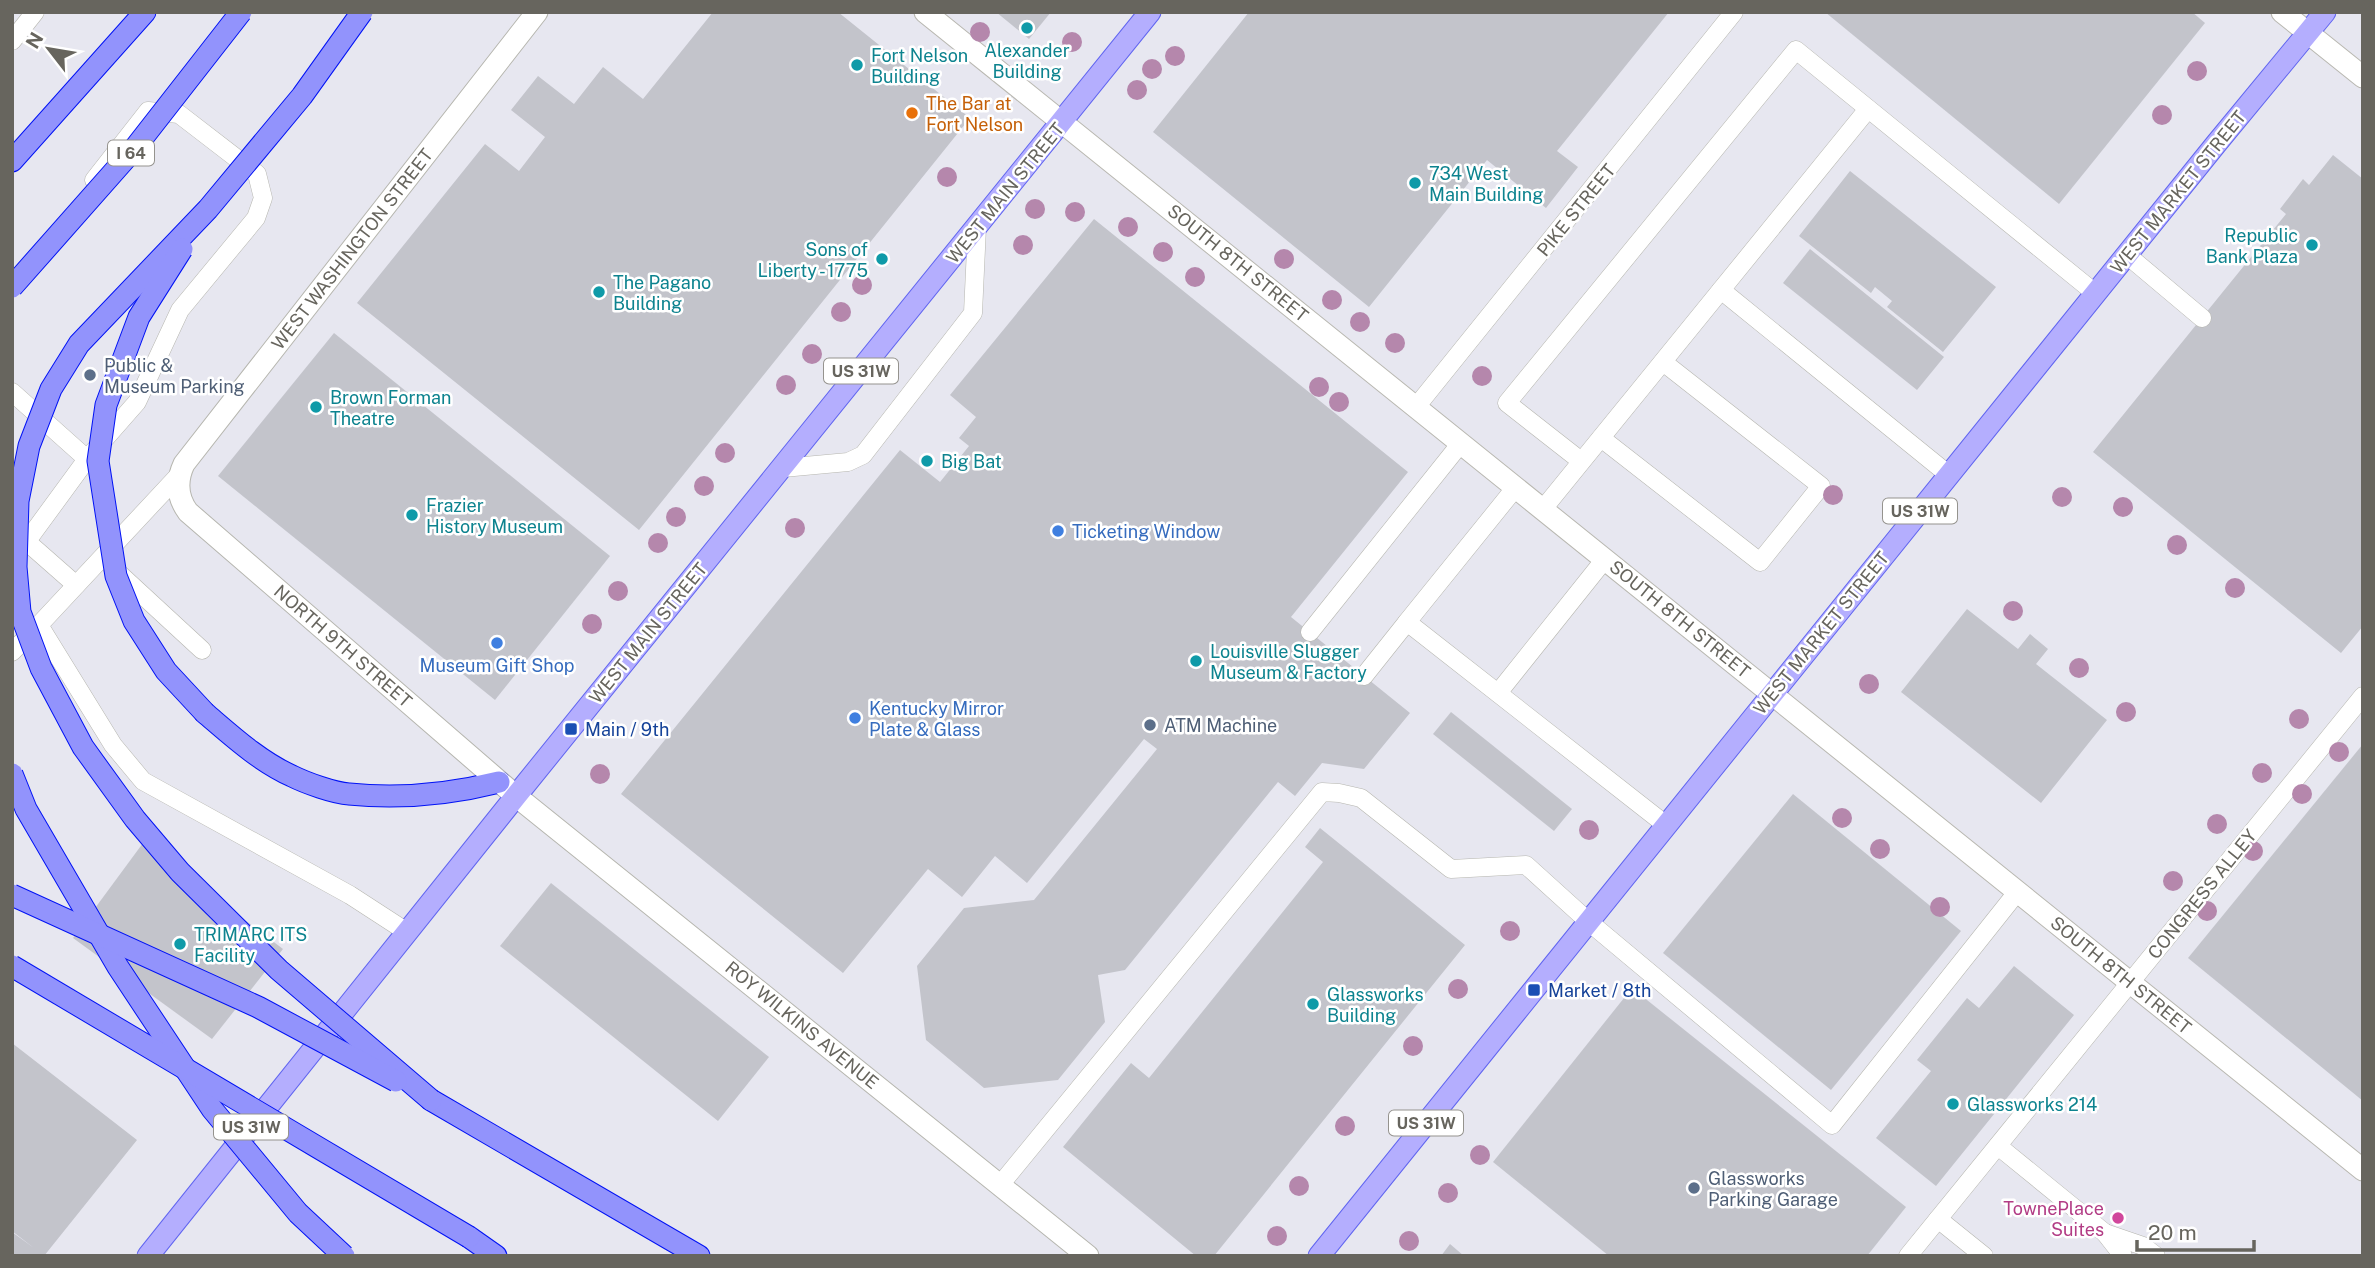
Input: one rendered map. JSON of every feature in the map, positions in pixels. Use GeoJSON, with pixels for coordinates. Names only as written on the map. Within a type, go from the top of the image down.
{"type":"FeatureCollection","features":[{"type":"Feature","properties":{"kind":"highway"},"geometry":{"type":"LineString","coordinates":[[12,161],[145,12]]}},
{"type":"Feature","properties":{"kind":"highway","name":"I 64"},"geometry":{"type":"LineString","coordinates":[[12,287],[134,149],[241,12]]}},
{"type":"Feature","properties":{"kind":"highway"},"geometry":{"type":"LineString","coordinates":[[362,12],[302,96],[208,209],[79,344],[51,389],[29,446],[18,501],[16,567],[20,612],[41,668],[83,747],[135,819],[180,872],[279,970],[432,1100]]}},
{"type":"Feature","properties":{"kind":"highway"},"geometry":{"type":"LineString","coordinates":[[208,209],[139,317],[106,405],[98,461],[116,576],[134,621],[166,671],[205,713],[251,751],[292,776],[346,794],[454,791],[499,782]]}},
{"type":"Feature","properties":{"kind":"highway"},"geometry":{"type":"LineString","coordinates":[[12,774],[26,809],[118,967],[212,1109],[298,1213],[344,1256]]}},
{"type":"Feature","properties":{"kind":"highway"},"geometry":{"type":"LineString","coordinates":[[12,895],[258,1007],[432,1100],[699,1256]]}},
{"type":"Feature","properties":{"kind":"highway"},"geometry":{"type":"LineString","coordinates":[[12,966],[496,1256]]}},
{"type":"Feature","properties":{"kind":"main road","name":"WEST MAIN STREET"},"geometry":{"type":"LineString","coordinates":[[148,1256],[1150,12]]}},
{"type":"Feature","properties":{"kind":"main road","name":"WEST MARKET STREET"},"geometry":{"type":"LineString","coordinates":[[1319,1256],[2095,293],[2325,12]]}},
{"type":"Feature","properties":{"kind":"street","name":"WEST WASHINGTON STREET"},"geometry":{"type":"LineString","coordinates":[[179,483],[184,464],[537,12]]}},
{"type":"Feature","properties":{"kind":"street","name":"SOUTH 8TH STREET"},"geometry":{"type":"LineString","coordinates":[[925,12],[2363,1170]]}},
{"type":"Feature","properties":{"kind":"street"},"geometry":{"type":"LineString","coordinates":[[2282,12],[2363,77]]}},
{"type":"Feature","properties":{"kind":"street","name":"NORTH 9TH STREET"},"geometry":{"type":"LineString","coordinates":[[179,483],[181,502],[188,512],[516,796]]}},
{"type":"Feature","properties":{"kind":"street","name":"ROY WILKINS AVENUE"},"geometry":{"type":"LineString","coordinates":[[516,796],[1088,1256]]}},
{"type":"Feature","properties":{"kind":"lane"},"geometry":{"type":"LineString","coordinates":[[12,41],[35,12]]}},
{"type":"Feature","properties":{"kind":"lane","name":"PIKE STREET"},"geometry":{"type":"LineString","coordinates":[[1416,407],[1734,12]]}},
{"type":"Feature","properties":{"kind":"lane"},"geometry":{"type":"LineString","coordinates":[[1581,461],[1507,403],[1796,50],[2095,293]]}},
{"type":"Feature","properties":{"kind":"lane"},"geometry":{"type":"LineString","coordinates":[[1543,509],[1868,108]]}},
{"type":"Feature","properties":{"kind":"lane"},"geometry":{"type":"LineString","coordinates":[[12,287],[148,111],[179,114],[257,174],[263,198],[256,218],[180,310],[137,402],[88,459],[27,541]]}},
{"type":"Feature","properties":{"kind":"lane"},"geometry":{"type":"LineString","coordinates":[[783,468],[848,462],[863,455],[973,313],[977,226]]}},
{"type":"Feature","properties":{"kind":"lane"},"geometry":{"type":"LineString","coordinates":[[2127,254],[2202,318]]}},
{"type":"Feature","properties":{"kind":"lane"},"geometry":{"type":"LineString","coordinates":[[1721,290],[1949,475]]}},
{"type":"Feature","properties":{"kind":"lane"},"geometry":{"type":"LineString","coordinates":[[1601,438],[1760,562],[1821,486],[1663,362]]}},
{"type":"Feature","properties":{"kind":"lane"},"geometry":{"type":"LineString","coordinates":[[12,392],[88,459]]}},
{"type":"Feature","properties":{"kind":"lane"},"geometry":{"type":"LineString","coordinates":[[1310,632],[1461,443]]}},
{"type":"Feature","properties":{"kind":"lane"},"geometry":{"type":"LineString","coordinates":[[12,652],[102,557],[179,483]]}},
{"type":"Feature","properties":{"kind":"lane"},"geometry":{"type":"LineString","coordinates":[[1364,676],[1516,487]]}},
{"type":"Feature","properties":{"kind":"lane"},"geometry":{"type":"LineString","coordinates":[[12,529],[76,585]]}},
{"type":"Feature","properties":{"kind":"lane"},"geometry":{"type":"LineString","coordinates":[[102,557],[202,650]]}},
{"type":"Feature","properties":{"kind":"lane"},"geometry":{"type":"LineString","coordinates":[[1498,693],[1605,559]]}},
{"type":"Feature","properties":{"kind":"lane"},"geometry":{"type":"LineString","coordinates":[[12,615],[39,625],[113,745],[143,781],[351,894],[407,932]]}},
{"type":"Feature","properties":{"kind":"lane"},"geometry":{"type":"LineString","coordinates":[[1407,622],[1666,825]]}},
{"type":"Feature","properties":{"kind":"lane","name":"CONGRESS ALLEY"},"geometry":{"type":"LineString","coordinates":[[1908,1256],[2363,696]]}},
{"type":"Feature","properties":{"kind":"lane"},"geometry":{"type":"LineString","coordinates":[[1000,1185],[1322,792],[1361,798],[1451,869],[1526,865],[1589,922],[1832,1125],[2018,891]]}},
{"type":"Feature","properties":{"kind":"lane"},"geometry":{"type":"LineString","coordinates":[[1998,1146],[2105,1233],[2123,1256]]}},
{"type":"Feature","properties":{"kind":"lane"},"geometry":{"type":"LineString","coordinates":[[1938,1219],[1984,1256]]}},
{"type":"Feature","properties":{"kind":"lane"},"geometry":{"type":"LineString","coordinates":[[2105,1233],[2143,1246],[2156,1256]]}},
{"type":"Feature","properties":{"kind":"building"},"geometry":{"type":"Polygon","coordinates":[[[713,12],[838,12],[970,118],[639,530],[357,303],[485,144],[519,171],[545,137],[511,110],[538,76],[574,104],[603,67],[643,99],[713,12]]]}},
{"type":"Feature","properties":{"kind":"building","name":"Alexander Building"},"geometry":{"type":"Polygon","coordinates":[[[996,12],[1051,12],[1029,39],[996,12]]]}},
{"type":"Feature","properties":{"kind":"building"},"geometry":{"type":"Polygon","coordinates":[[[1249,12],[1669,12],[1557,151],[1578,167],[1546,208],[1487,160],[1369,307],[1153,132],[1249,12]]]}},
{"type":"Feature","properties":{"kind":"building"},"geometry":{"type":"Polygon","coordinates":[[[1825,12],[2192,12],[2205,23],[2059,204],[1825,12]]]}},
{"type":"Feature","properties":{"kind":"building"},"geometry":{"type":"Polygon","coordinates":[[[2333,155],[2363,179],[2363,626],[2341,653],[2093,452],[2286,214],[2280,209],[2303,179],[2309,185],[2333,155]]]}},
{"type":"Feature","properties":{"kind":"building"},"geometry":{"type":"Polygon","coordinates":[[[1850,171],[1996,287],[1943,352],[1887,307],[1892,301],[1875,287],[1871,293],[1799,236],[1850,171]]]}},
{"type":"Feature","properties":{"kind":"building","name":"Louisville Slugger Museum & Factory"},"geometry":{"type":"Polygon","coordinates":[[[1094,219],[1408,472],[1291,617],[1410,713],[1364,769],[1322,763],[1295,796],[1278,782],[1125,970],[1098,975],[1105,1022],[1058,1080],[984,1088],[926,1040],[917,966],[964,908],[1034,900],[1157,749],[1144,739],[1027,883],[995,856],[962,897],[928,869],[843,973],[621,794],[900,450],[940,482],[969,446],[959,438],[976,417],[950,395],[1094,219]]]}},
{"type":"Feature","properties":{"kind":"building"},"geometry":{"type":"Polygon","coordinates":[[[1810,249],[1944,357],[1917,390],[1783,283],[1810,249]]]}},
{"type":"Feature","properties":{"kind":"building","name":"Frazier History Museum"},"geometry":{"type":"Polygon","coordinates":[[[334,333],[610,556],[495,700],[218,476],[334,333]]]}},
{"type":"Feature","properties":{"kind":"building"},"geometry":{"type":"Polygon","coordinates":[[[1967,609],[2018,649],[2030,634],[2048,649],[2036,664],[2107,720],[2041,803],[1901,692],[1967,609]]]}},
{"type":"Feature","properties":{"kind":"building"},"geometry":{"type":"Polygon","coordinates":[[[1451,712],[1572,809],[1554,831],[1433,734],[1451,712]]]}},
{"type":"Feature","properties":{"kind":"building"},"geometry":{"type":"Polygon","coordinates":[[[2363,744],[2363,1101],[2188,958],[2363,744]]]}},
{"type":"Feature","properties":{"kind":"building"},"geometry":{"type":"Polygon","coordinates":[[[1793,794],[1961,931],[1831,1090],[1663,953],[1793,794]]]}},
{"type":"Feature","properties":{"kind":"building","name":"Glassworks Building"},"geometry":{"type":"Polygon","coordinates":[[[1320,828],[1465,945],[1214,1256],[1196,1256],[1063,1147],[1131,1063],[1149,1078],[1323,862],[1305,847],[1320,828]]]}},
{"type":"Feature","properties":{"kind":"building","name":"TRIMARC ITS Facility"},"geometry":{"type":"Polygon","coordinates":[[[143,843],[283,949],[212,1039],[73,938],[143,843]]]}},
{"type":"Feature","properties":{"kind":"building"},"geometry":{"type":"Polygon","coordinates":[[[551,883],[769,1057],[718,1121],[500,946],[551,883]]]}},
{"type":"Feature","properties":{"kind":"building","name":"Glassworks 214"},"geometry":{"type":"Polygon","coordinates":[[[2014,966],[2074,1015],[1936,1186],[1876,1138],[1931,1071],[1917,1060],[1967,998],[1979,1008],[2014,966]]]}},
{"type":"Feature","properties":{"kind":"building"},"geometry":{"type":"Polygon","coordinates":[[[1632,988],[1906,1207],[1867,1256],[1609,1256],[1493,1162],[1632,988]]]}},
{"type":"Feature","properties":{"kind":"building"},"geometry":{"type":"Polygon","coordinates":[[[12,1043],[137,1140],[44,1256],[12,1256],[12,1232],[34,1248],[12,1231],[12,1043]]]}},
{"type":"Feature","properties":{"kind":"building"},"geometry":{"type":"Polygon","coordinates":[[[1450,1244],[1464,1256],[1441,1256],[1450,1244]]]}},
{"type":"Feature","properties":{"kind":"place","name":"Alexander Building"},"geometry":{"type":"Point","coordinates":[1027,28]}},
{"type":"Feature","properties":{"kind":"place","name":"Fort Nelson Building"},"geometry":{"type":"Point","coordinates":[857,65]}},
{"type":"Feature","properties":{"kind":"place","name":"The Bar at Fort Nelson"},"geometry":{"type":"Point","coordinates":[912,113]}},
{"type":"Feature","properties":{"kind":"place","name":"734 West Main Building"},"geometry":{"type":"Point","coordinates":[1415,183]}},
{"type":"Feature","properties":{"kind":"place","name":"Republic Bank Plaza"},"geometry":{"type":"Point","coordinates":[2312,245]}},
{"type":"Feature","properties":{"kind":"place","name":"Sons of Liberty - 1775"},"geometry":{"type":"Point","coordinates":[882,259]}},
{"type":"Feature","properties":{"kind":"place","name":"The Pagano Building"},"geometry":{"type":"Point","coordinates":[599,292]}},
{"type":"Feature","properties":{"kind":"place","name":"Public & Museum Parking"},"geometry":{"type":"Point","coordinates":[90,375]}},
{"type":"Feature","properties":{"kind":"place","name":"Brown Forman Theatre"},"geometry":{"type":"Point","coordinates":[316,407]}},
{"type":"Feature","properties":{"kind":"place","name":"Big Bat"},"geometry":{"type":"Point","coordinates":[927,461]}},
{"type":"Feature","properties":{"kind":"place","name":"Frazier History Museum"},"geometry":{"type":"Point","coordinates":[412,515]}},
{"type":"Feature","properties":{"kind":"place","name":"Ticketing Window"},"geometry":{"type":"Point","coordinates":[1058,531]}},
{"type":"Feature","properties":{"kind":"place","name":"Museum Gift Shop"},"geometry":{"type":"Point","coordinates":[497,643]}},
{"type":"Feature","properties":{"kind":"place","name":"Louisville Slugger Museum & Factory"},"geometry":{"type":"Point","coordinates":[1196,661]}},
{"type":"Feature","properties":{"kind":"place","name":"Kentucky Mirror Plate & Glass"},"geometry":{"type":"Point","coordinates":[855,718]}},
{"type":"Feature","properties":{"kind":"place","name":"ATM Machine"},"geometry":{"type":"Point","coordinates":[1150,725]}},
{"type":"Feature","properties":{"kind":"place","name":"Main / 9th"},"geometry":{"type":"Point","coordinates":[571,729]}},
{"type":"Feature","properties":{"kind":"place","name":"TRIMARC ITS Facility"},"geometry":{"type":"Point","coordinates":[180,944]}},
{"type":"Feature","properties":{"kind":"place","name":"Market / 8th"},"geometry":{"type":"Point","coordinates":[1534,990]}},
{"type":"Feature","properties":{"kind":"place","name":"Glassworks Building"},"geometry":{"type":"Point","coordinates":[1313,1004]}},
{"type":"Feature","properties":{"kind":"place","name":"Glassworks 214"},"geometry":{"type":"Point","coordinates":[1953,1104]}},
{"type":"Feature","properties":{"kind":"place","name":"Glassworks Parking Garage"},"geometry":{"type":"Point","coordinates":[1694,1188]}},
{"type":"Feature","properties":{"kind":"place","name":"TownePlace Suites"},"geometry":{"type":"Point","coordinates":[2118,1218]}}]}
